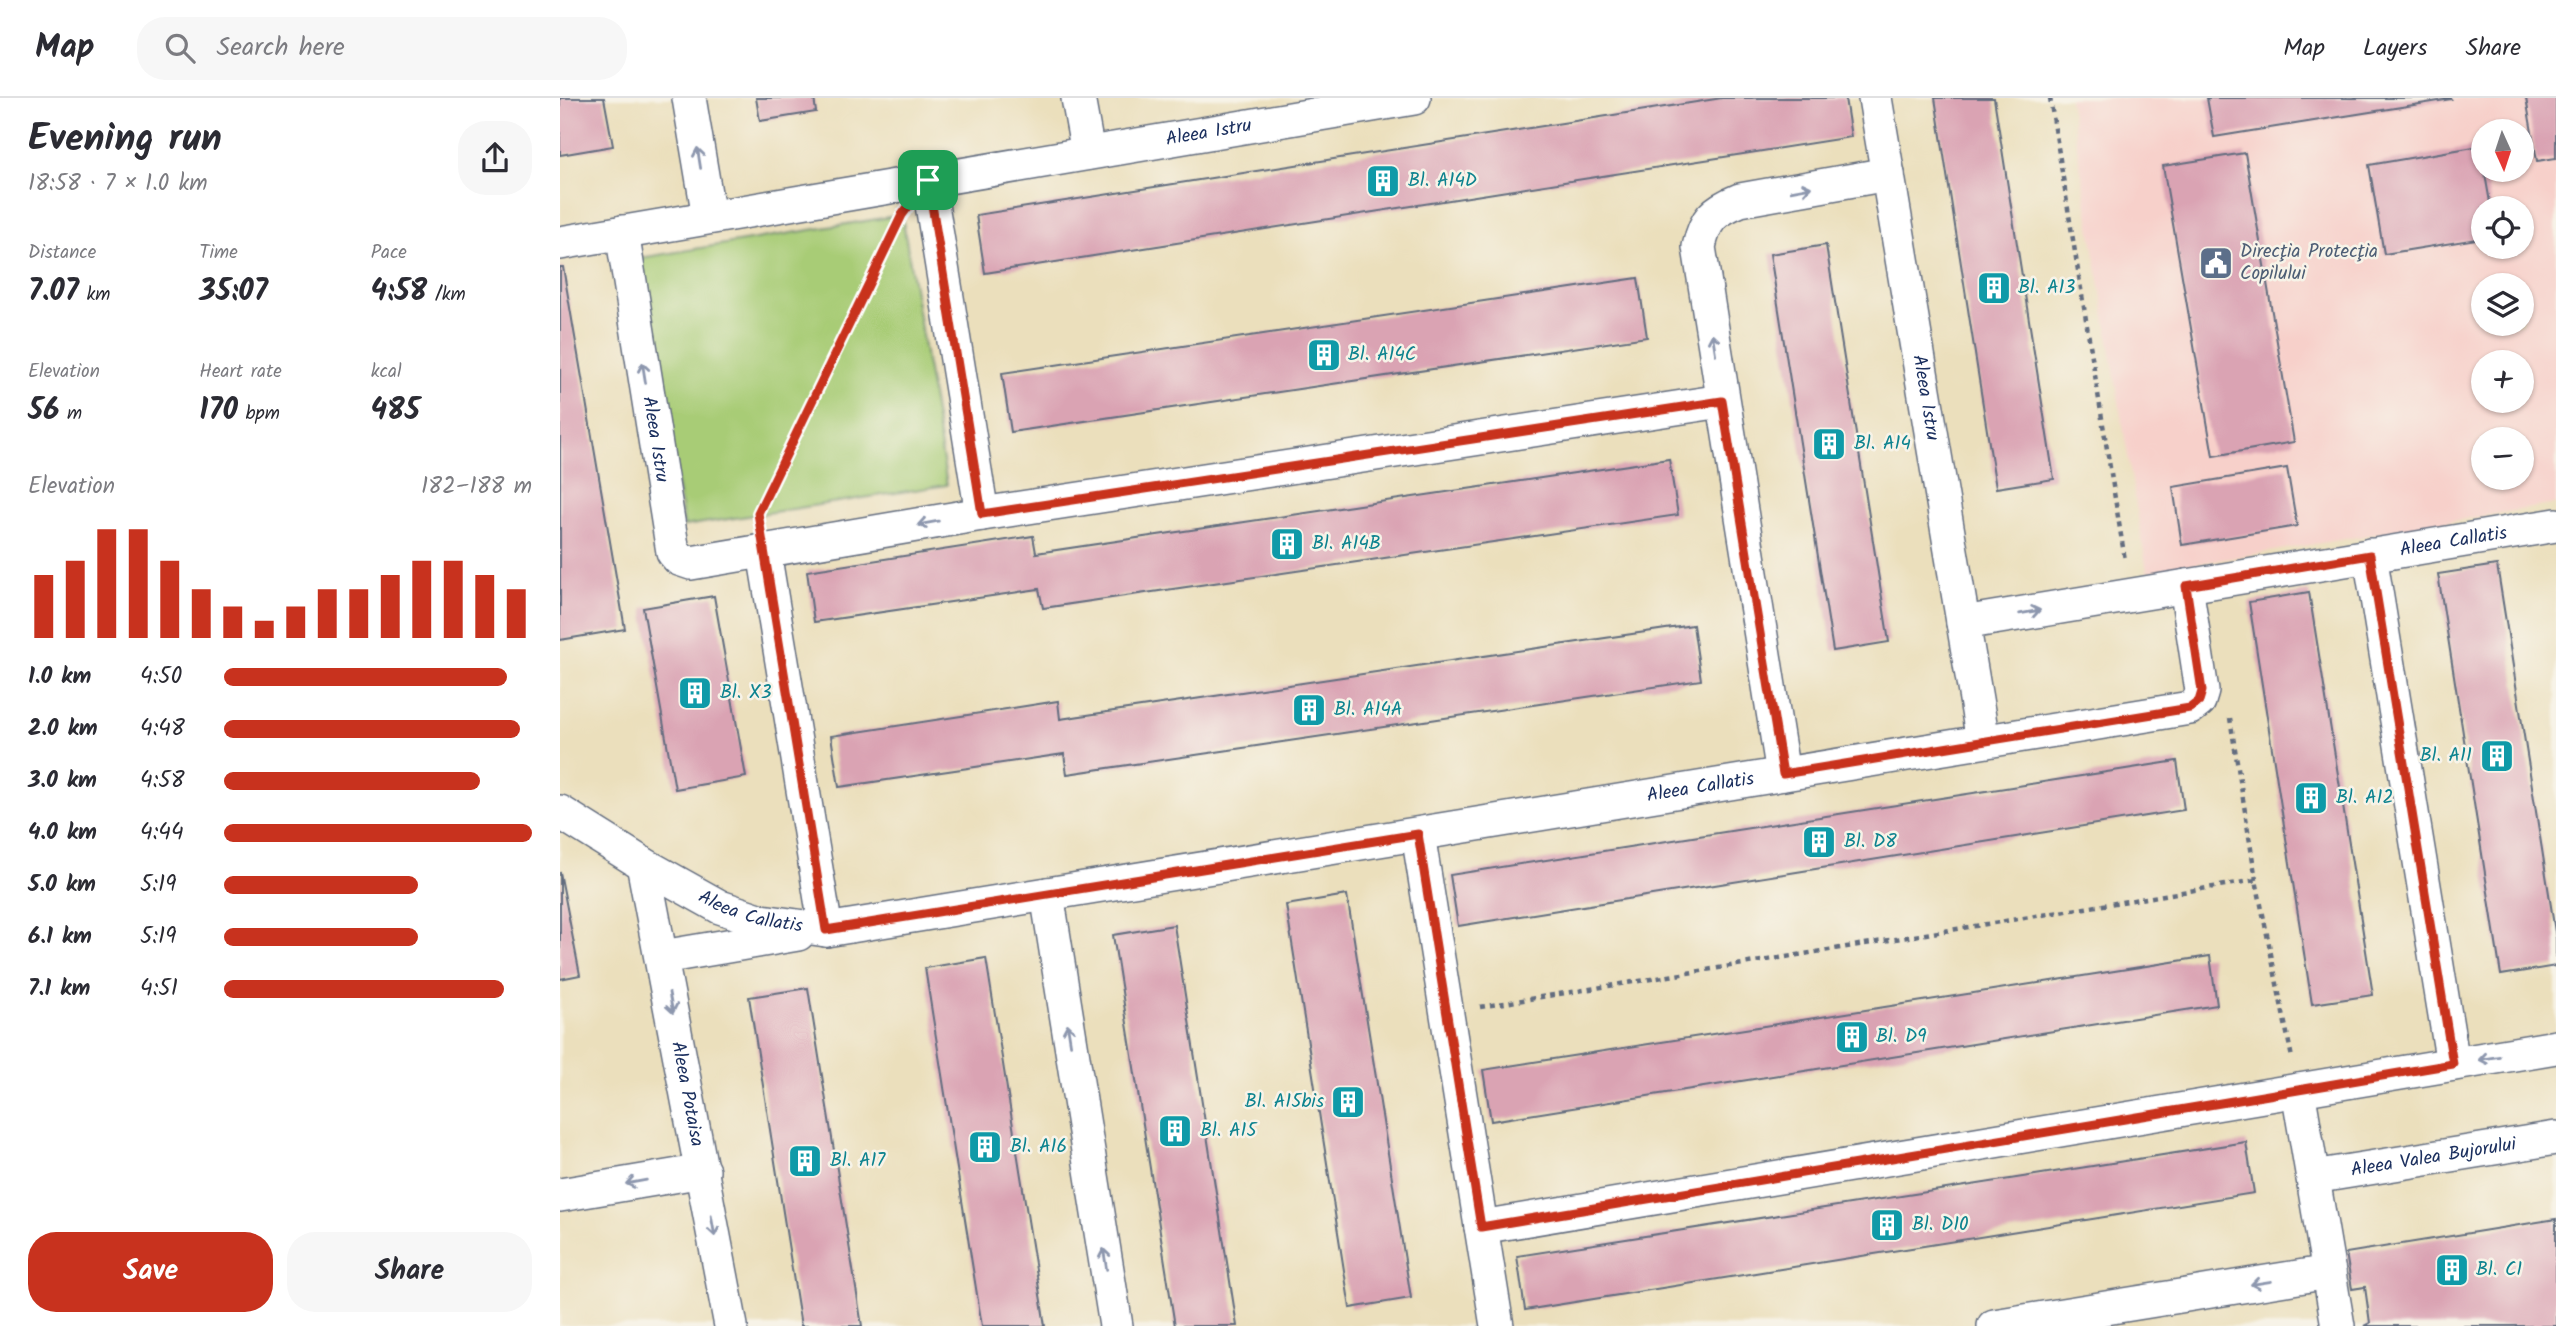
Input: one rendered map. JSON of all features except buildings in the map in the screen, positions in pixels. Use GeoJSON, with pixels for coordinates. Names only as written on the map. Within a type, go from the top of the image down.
{"type":"FeatureCollection","features":[{"type":"Feature","properties":{"kind":"street"},"geometry":{"type":"LineString","coordinates":[[689,98],[709,217]]}},
{"type":"Feature","properties":{"kind":"street"},"geometry":{"type":"LineString","coordinates":[[1078,98],[1088,153]]}},
{"type":"Feature","properties":{"kind":"street","name":"Aleea Istru"},"geometry":{"type":"LineString","coordinates":[[560,243],[1088,153],[1252,112],[1414,98]]}},
{"type":"Feature","properties":{"kind":"street","name":"Aleea Istru"},"geometry":{"type":"LineString","coordinates":[[1875,98],[1963,623]]}},
{"type":"Feature","properties":{"kind":"street"},"geometry":{"type":"LineString","coordinates":[[1783,774],[1699,247],[1703,226],[1720,208],[1740,200],[1888,174]]}},
{"type":"Feature","properties":{"kind":"street"},"geometry":{"type":"LineString","coordinates":[[928,180],[982,514]]}},
{"type":"Feature","properties":{"kind":"street","name":"Aleea Istru"},"geometry":{"type":"LineString","coordinates":[[622,232],[673,552],[679,559],[691,563],[982,514],[1722,401]]}},
{"type":"Feature","properties":{"kind":"street","name":"Aleea Callatis"},"geometry":{"type":"LineString","coordinates":[[1963,623],[2556,524]]}},
{"type":"Feature","properties":{"kind":"street"},"geometry":{"type":"LineString","coordinates":[[662,957],[826,930],[764,552]]}},
{"type":"Feature","properties":{"kind":"street"},"geometry":{"type":"LineString","coordinates":[[2370,555],[2453,1064]]}},
{"type":"Feature","properties":{"kind":"street","name":"Aleea Callatis"},"geometry":{"type":"LineString","coordinates":[[560,812],[643,864],[720,907],[762,921],[826,930],[2190,708],[2199,701],[2202,691],[2186,586]]}},
{"type":"Feature","properties":{"kind":"street"},"geometry":{"type":"LineString","coordinates":[[1963,623],[1983,741]]}},
{"type":"Feature","properties":{"kind":"street"},"geometry":{"type":"LineString","coordinates":[[1418,834],[1497,1326]]}},
{"type":"Feature","properties":{"kind":"street","name":"Aleea Potaisa"},"geometry":{"type":"LineString","coordinates":[[643,864],[732,1326]]}},
{"type":"Feature","properties":{"kind":"street"},"geometry":{"type":"LineString","coordinates":[[1047,894],[1116,1326]]}},
{"type":"Feature","properties":{"kind":"street"},"geometry":{"type":"LineString","coordinates":[[1481,1227],[2556,1047]]}},
{"type":"Feature","properties":{"kind":"street"},"geometry":{"type":"LineString","coordinates":[[2298,1090],[2338,1326]]}},
{"type":"Feature","properties":{"kind":"street","name":"Aleea Valea Bujorului"},"geometry":{"type":"LineString","coordinates":[[2313,1177],[2556,1138]]}},
{"type":"Feature","properties":{"kind":"street"},"geometry":{"type":"LineString","coordinates":[[560,1195],[703,1171]]}},
{"type":"Feature","properties":{"kind":"street"},"geometry":{"type":"LineString","coordinates":[[1994,1326],[2329,1272]]}},
{"type":"Feature","properties":{"kind":"path"},"geometry":{"type":"LineString","coordinates":[[2050,98],[2131,595]]}},
{"type":"Feature","properties":{"kind":"path"},"geometry":{"type":"LineString","coordinates":[[764,552],[758,513],[902,215],[928,180]]}},
{"type":"Feature","properties":{"kind":"path"},"geometry":{"type":"LineString","coordinates":[[2228,704],[2256,880],[2298,1090]]}},
{"type":"Feature","properties":{"kind":"path"},"geometry":{"type":"LineString","coordinates":[[1447,1013],[2256,880]]}},
{"type":"Feature","properties":{"kind":"shaded area"},"geometry":{"type":"Polygon","coordinates":[[[2069,98],[2556,98],[2556,504],[2147,572],[2069,98]]]}},
{"type":"Feature","properties":{"kind":"green space"},"geometry":{"type":"Polygon","coordinates":[[[902,215],[947,485],[684,526],[640,258],[902,215]]]}},
{"type":"Feature","properties":{"kind":"place","name":"Bl. A14D"},"geometry":{"type":"Point","coordinates":[1383,181]}},
{"type":"Feature","properties":{"kind":"place","name":"Direcţia Protecţia Copilului"},"geometry":{"type":"Point","coordinates":[2216,263]}},
{"type":"Feature","properties":{"kind":"place","name":"Bl. A13"},"geometry":{"type":"Point","coordinates":[1994,288]}},
{"type":"Feature","properties":{"kind":"place","name":"Bl. A14C"},"geometry":{"type":"Point","coordinates":[1324,355]}},
{"type":"Feature","properties":{"kind":"place","name":"Bl. A14"},"geometry":{"type":"Point","coordinates":[1829,444]}},
{"type":"Feature","properties":{"kind":"place","name":"Bl. A14B"},"geometry":{"type":"Point","coordinates":[1287,544]}},
{"type":"Feature","properties":{"kind":"place","name":"Bl. X3"},"geometry":{"type":"Point","coordinates":[695,693]}},
{"type":"Feature","properties":{"kind":"place","name":"Bl. A14A"},"geometry":{"type":"Point","coordinates":[1309,710]}},
{"type":"Feature","properties":{"kind":"place","name":"Bl. A11"},"geometry":{"type":"Point","coordinates":[2497,756]}},
{"type":"Feature","properties":{"kind":"place","name":"Bl. A12"},"geometry":{"type":"Point","coordinates":[2311,798]}},
{"type":"Feature","properties":{"kind":"place","name":"Bl. D8"},"geometry":{"type":"Point","coordinates":[1819,842]}},
{"type":"Feature","properties":{"kind":"place","name":"Bl. D9"},"geometry":{"type":"Point","coordinates":[1852,1037]}},
{"type":"Feature","properties":{"kind":"place","name":"Bl. A15bis"},"geometry":{"type":"Point","coordinates":[1348,1102]}},
{"type":"Feature","properties":{"kind":"place","name":"Bl. A15"},"geometry":{"type":"Point","coordinates":[1175,1131]}},
{"type":"Feature","properties":{"kind":"place","name":"Bl. A16"},"geometry":{"type":"Point","coordinates":[985,1147]}},
{"type":"Feature","properties":{"kind":"place","name":"Bl. A17"},"geometry":{"type":"Point","coordinates":[805,1161]}},
{"type":"Feature","properties":{"kind":"place","name":"Bl. D10"},"geometry":{"type":"Point","coordinates":[1887,1225]}},
{"type":"Feature","properties":{"kind":"place","name":"Bl. C1"},"geometry":{"type":"Point","coordinates":[2452,1270]}},
{"type":"Feature","properties":{"kind":"route"},"geometry":{"type":"LineString","coordinates":[[928,180],[982,514],[1722,401],[1783,774],[2190,708],[2199,701],[2202,691],[2186,586],[2370,555],[2453,1064],[1481,1227],[1418,834],[826,930],[758,513],[902,215],[928,180]]}}]}
